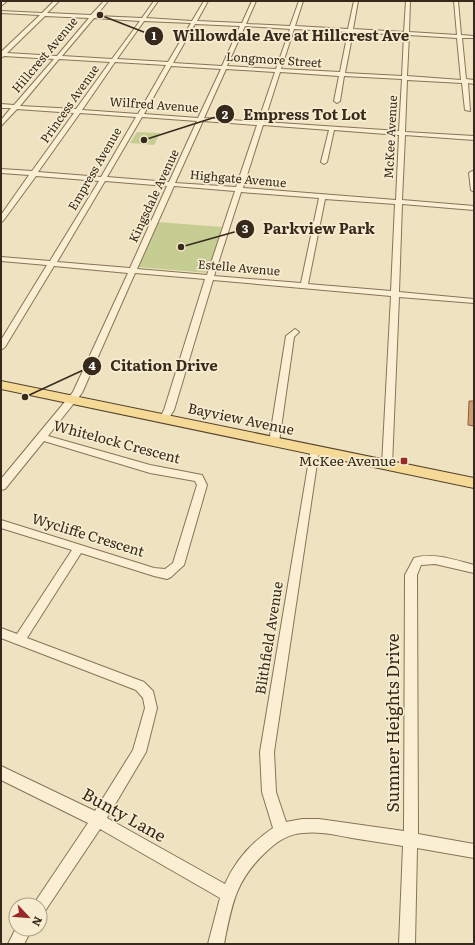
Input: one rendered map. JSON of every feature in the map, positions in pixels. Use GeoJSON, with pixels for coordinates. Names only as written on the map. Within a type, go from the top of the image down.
{"type":"FeatureCollection","features":[{"type":"Feature","properties":{"kind":"main road","name":"Bayview Avenue"},"geometry":{"type":"LineString","coordinates":[[1,385],[474,483]]}},
{"type":"Feature","properties":{"kind":"street"},"geometry":{"type":"LineString","coordinates":[[1,5],[5,1]]}},
{"type":"Feature","properties":{"kind":"street"},"geometry":{"type":"LineString","coordinates":[[2,55],[57,1]]}},
{"type":"Feature","properties":{"kind":"street","name":"Hillcrest Avenue"},"geometry":{"type":"LineString","coordinates":[[1,124],[106,1]]}},
{"type":"Feature","properties":{"kind":"street","name":"Princess Avenue"},"geometry":{"type":"LineString","coordinates":[[1,220],[156,1]]}},
{"type":"Feature","properties":{"kind":"street","name":"Empress Avenue"},"geometry":{"type":"LineString","coordinates":[[1,347],[52,265],[141,115],[206,1]]}},
{"type":"Feature","properties":{"kind":"street","name":"Kingsdale Avenue"},"geometry":{"type":"LineString","coordinates":[[73,400],[254,1]]}},
{"type":"Feature","properties":{"kind":"street"},"geometry":{"type":"LineString","coordinates":[[164,419],[168,411],[301,1]]}},
{"type":"Feature","properties":{"kind":"street"},"geometry":{"type":"LineString","coordinates":[[336,101],[356,1]]}},
{"type":"Feature","properties":{"kind":"street","name":"McKee Avenue"},"geometry":{"type":"LineString","coordinates":[[387,465],[408,1]]}},
{"type":"Feature","properties":{"kind":"street"},"geometry":{"type":"LineString","coordinates":[[456,1],[468,110]]}},
{"type":"Feature","properties":{"kind":"street"},"geometry":{"type":"LineString","coordinates":[[1,12],[474,37]]}},
{"type":"Feature","properties":{"kind":"street","name":"Longmore Street"},"geometry":{"type":"LineString","coordinates":[[2,55],[58,57],[474,82]]}},
{"type":"Feature","properties":{"kind":"street","name":"Wilfred Avenue"},"geometry":{"type":"LineString","coordinates":[[1,106],[474,138]]}},
{"type":"Feature","properties":{"kind":"street"},"geometry":{"type":"LineString","coordinates":[[324,162],[332,128]]}},
{"type":"Feature","properties":{"kind":"street","name":"Highgate Avenue"},"geometry":{"type":"LineString","coordinates":[[1,171],[474,208]]}},
{"type":"Feature","properties":{"kind":"street"},"geometry":{"type":"LineString","coordinates":[[472,173],[474,190]]}},
{"type":"Feature","properties":{"kind":"street"},"geometry":{"type":"LineString","coordinates":[[304,286],[322,198],[325,197]]}},
{"type":"Feature","properties":{"kind":"street","name":"Estelle Avenue"},"geometry":{"type":"LineString","coordinates":[[1,259],[52,265],[474,301]]}},
{"type":"Feature","properties":{"kind":"street"},"geometry":{"type":"LineString","coordinates":[[274,442],[290,336],[295,332]]}},
{"type":"Feature","properties":{"kind":"street"},"geometry":{"type":"LineString","coordinates":[[1,486],[73,400]]}},
{"type":"Feature","properties":{"kind":"street","name":"Whitelock Crescent"},"geometry":{"type":"LineString","coordinates":[[42,436],[150,469],[198,478],[202,485],[178,565],[167,574]]}},
{"type":"Feature","properties":{"kind":"street","name":"Blithfield Avenue"},"geometry":{"type":"LineString","coordinates":[[281,830],[269,792],[267,752],[314,450]]}},
{"type":"Feature","properties":{"kind":"street","name":"Wycliffe Crescent"},"geometry":{"type":"LineString","coordinates":[[1,524],[154,572],[167,574]]}},
{"type":"Feature","properties":{"kind":"street"},"geometry":{"type":"LineString","coordinates":[[20,639],[79,548]]}},
{"type":"Feature","properties":{"kind":"street","name":"Sumner Heights Drive"},"geometry":{"type":"LineString","coordinates":[[407,944],[411,839],[411,575],[418,560],[434,560],[474,569]]}},
{"type":"Feature","properties":{"kind":"street"},"geometry":{"type":"LineString","coordinates":[[1,633],[140,686],[148,694],[150,708],[139,752],[98,820],[46,897]]}},
{"type":"Feature","properties":{"kind":"street","name":"Bunty Lane"},"geometry":{"type":"LineString","coordinates":[[1,773],[40,790],[98,820],[227,894]]}},
{"type":"Feature","properties":{"kind":"street"},"geometry":{"type":"LineString","coordinates":[[216,944],[227,894],[239,870],[252,854],[281,830],[295,826],[319,826],[411,839],[474,851]]}},
{"type":"Feature","properties":{"kind":"green space"},"geometry":{"type":"Polygon","coordinates":[[[137,132],[160,133],[154,145],[130,143],[137,132]]]}},
{"type":"Feature","properties":{"kind":"green space"},"geometry":{"type":"Polygon","coordinates":[[[158,222],[222,227],[208,273],[138,267],[158,222]]]}},
{"type":"Feature","properties":{"kind":"building"},"geometry":{"type":"Polygon","coordinates":[[[469,401],[474,401],[474,426],[468,425],[469,401]]]}},
{"type":"Feature","properties":{"kind":"place","name":"Willowdale Ave at Hillcrest Ave"},"geometry":{"type":"Point","coordinates":[100,15]}},
{"type":"Feature","properties":{"kind":"place","name":"Empress Tot Lot"},"geometry":{"type":"Point","coordinates":[144,140]}},
{"type":"Feature","properties":{"kind":"place","name":"Parkview Park"},"geometry":{"type":"Point","coordinates":[181,247]}},
{"type":"Feature","properties":{"kind":"place","name":"Citation Drive"},"geometry":{"type":"Point","coordinates":[25,397]}},
{"type":"Feature","properties":{"kind":"place","name":"McKee Avenue"},"geometry":{"type":"Point","coordinates":[404,461]}}]}
